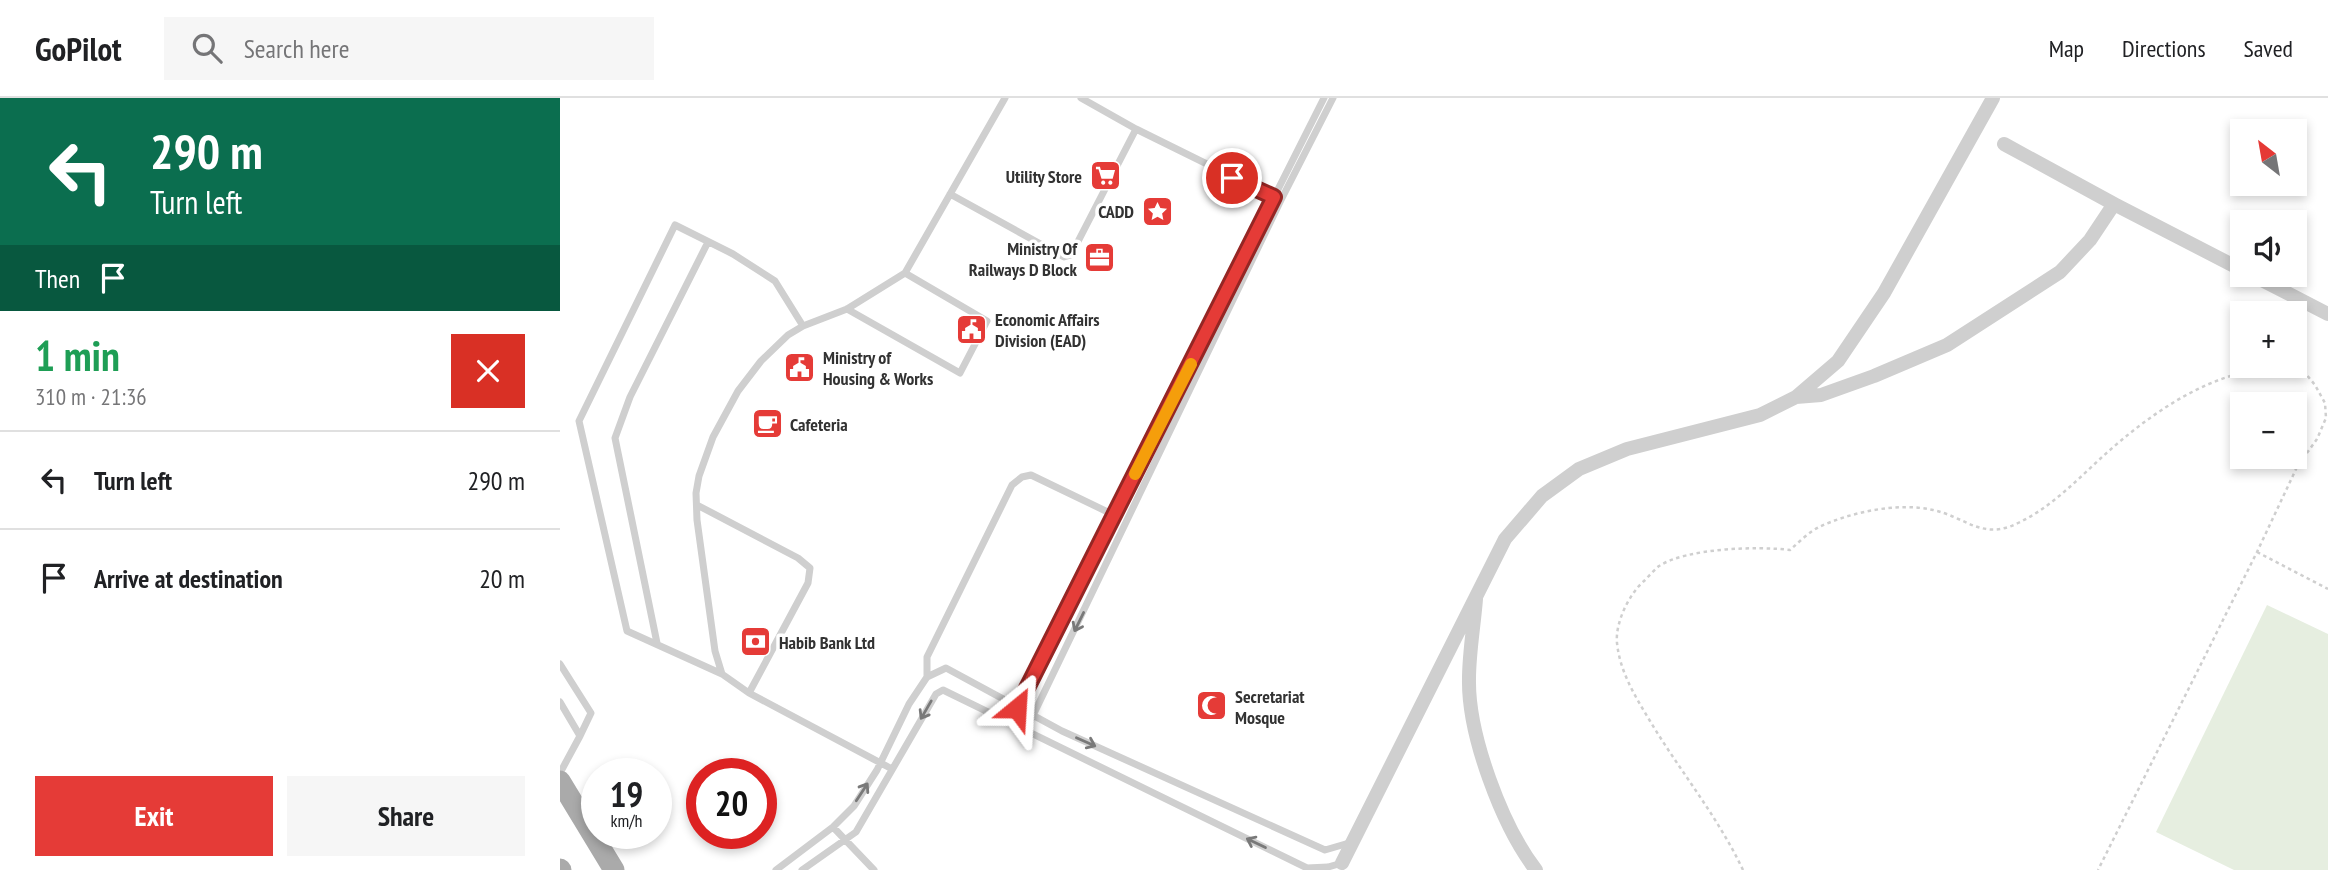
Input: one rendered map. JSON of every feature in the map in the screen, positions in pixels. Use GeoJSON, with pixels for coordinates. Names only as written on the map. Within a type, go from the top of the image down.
{"type":"FeatureCollection","features":[{"type":"Feature","properties":{"kind":"main road"},"geometry":{"type":"LineString","coordinates":[[560,781],[614,870]]}},
{"type":"Feature","properties":{"kind":"street"},"geometry":{"type":"LineString","coordinates":[[1342,863],[1477,592],[1506,539],[1542,496],[1579,469],[1627,449],[1760,415],[1796,397],[1838,362],[1884,293],[1993,98]]}},
{"type":"Feature","properties":{"kind":"street"},"geometry":{"type":"LineString","coordinates":[[2004,144],[2230,264]]}},
{"type":"Feature","properties":{"kind":"street"},"geometry":{"type":"LineString","coordinates":[[1796,397],[1822,395],[1947,345],[2060,272],[2090,240],[2114,204]]}},
{"type":"Feature","properties":{"kind":"street"},"geometry":{"type":"LineString","coordinates":[[2275,287],[2328,314]]}},
{"type":"Feature","properties":{"kind":"street"},"geometry":{"type":"LineString","coordinates":[[1477,592],[1469,681],[1477,743],[1499,803],[1536,870]]}},
{"type":"Feature","properties":{"kind":"lane"},"geometry":{"type":"LineString","coordinates":[[722,674],[715,651],[696,505],[699,476],[722,418],[737,391],[761,361],[788,335],[803,326],[847,309],[905,272],[1005,98]]}},
{"type":"Feature","properties":{"kind":"lane"},"geometry":{"type":"LineString","coordinates":[[1081,98],[1136,129],[1278,199]]}},
{"type":"Feature","properties":{"kind":"lane"},"geometry":{"type":"LineString","coordinates":[[1026,730],[1325,98]]}},
{"type":"Feature","properties":{"kind":"lane"},"geometry":{"type":"LineString","coordinates":[[1010,722],[1114,515],[1333,98]]}},
{"type":"Feature","properties":{"kind":"lane"},"geometry":{"type":"LineString","coordinates":[[950,194],[1064,257],[1071,255],[1136,129]]}},
{"type":"Feature","properties":{"kind":"lane"},"geometry":{"type":"LineString","coordinates":[[803,326],[775,281],[675,225],[579,422],[627,631],[722,674],[749,693],[892,769]]}},
{"type":"Feature","properties":{"kind":"lane"},"geometry":{"type":"LineString","coordinates":[[657,643],[615,438],[630,397],[708,242]]}},
{"type":"Feature","properties":{"kind":"lane"},"geometry":{"type":"LineString","coordinates":[[847,309],[960,373],[987,321],[905,272]]}},
{"type":"Feature","properties":{"kind":"lane"},"geometry":{"type":"LineString","coordinates":[[927,677],[927,657],[1012,485],[1022,477],[1031,475],[1114,515]]}},
{"type":"Feature","properties":{"kind":"lane"},"geometry":{"type":"LineString","coordinates":[[696,505],[798,558],[810,568],[808,583],[749,693]]}},
{"type":"Feature","properties":{"kind":"lane"},"geometry":{"type":"LineString","coordinates":[[560,664],[591,713],[560,772]]}},
{"type":"Feature","properties":{"kind":"lane"},"geometry":{"type":"LineString","coordinates":[[776,870],[833,827],[854,806],[880,764],[909,704],[927,677],[946,668],[1017,708],[1325,849],[1354,841]]}},
{"type":"Feature","properties":{"kind":"lane"},"geometry":{"type":"LineString","coordinates":[[802,870],[856,832],[936,694],[943,690],[1307,868],[1342,863]]}},
{"type":"Feature","properties":{"kind":"lane"},"geometry":{"type":"LineString","coordinates":[[560,702],[580,736]]}},
{"type":"Feature","properties":{"kind":"lane"},"geometry":{"type":"LineString","coordinates":[[833,827],[874,870]]}},
{"type":"Feature","properties":{"kind":"path"},"geometry":{"type":"LineString","coordinates":[[1743,870],[1729,841],[1626,682],[1616,641],[1622,616],[1637,587],[1660,565],[1697,553],[1767,547],[1790,550],[1817,528],[1856,513],[1893,508],[1932,509],[1989,532],[2016,524],[2067,491],[2103,456],[2156,413],[2210,382],[2248,370],[2283,366],[2302,369],[2325,403],[2328,423]]}},
{"type":"Feature","properties":{"kind":"path"},"geometry":{"type":"LineString","coordinates":[[2098,870],[2297,467],[2317,439],[2326,418]]}},
{"type":"Feature","properties":{"kind":"path"},"geometry":{"type":"LineString","coordinates":[[2257,552],[2328,589]]}},
{"type":"Feature","properties":{"kind":"shaded area"},"geometry":{"type":"Polygon","coordinates":[[[2267,605],[2328,634],[2328,870],[2234,870],[2156,832],[2267,605]]]}},
{"type":"Feature","properties":{"kind":"slow traffic"},"geometry":{"type":"LineString","coordinates":[[1135,474],[1191,364]]}},
{"type":"Feature","properties":{"kind":"place","name":"Utility Store"},"geometry":{"type":"Point","coordinates":[1105,176]}},
{"type":"Feature","properties":{"kind":"place","name":"CADD"},"geometry":{"type":"Point","coordinates":[1157,211]}},
{"type":"Feature","properties":{"kind":"place","name":"Ministry Of Railways D Block"},"geometry":{"type":"Point","coordinates":[1100,258]}},
{"type":"Feature","properties":{"kind":"place","name":"Economic Affairs Division (EAD)"},"geometry":{"type":"Point","coordinates":[972,329]}},
{"type":"Feature","properties":{"kind":"place","name":"Ministry of Housing & Works"},"geometry":{"type":"Point","coordinates":[800,367]}},
{"type":"Feature","properties":{"kind":"place","name":"Cafeteria"},"geometry":{"type":"Point","coordinates":[767,424]}},
{"type":"Feature","properties":{"kind":"place","name":"Habib Bank Ltd"},"geometry":{"type":"Point","coordinates":[756,642]}},
{"type":"Feature","properties":{"kind":"place","name":"Secretariat Mosque"},"geometry":{"type":"Point","coordinates":[1212,706]}},
{"type":"Feature","properties":{"kind":"route"},"geometry":{"type":"LineString","coordinates":[[1017,708],[1274,197],[1232,178]]}}]}
